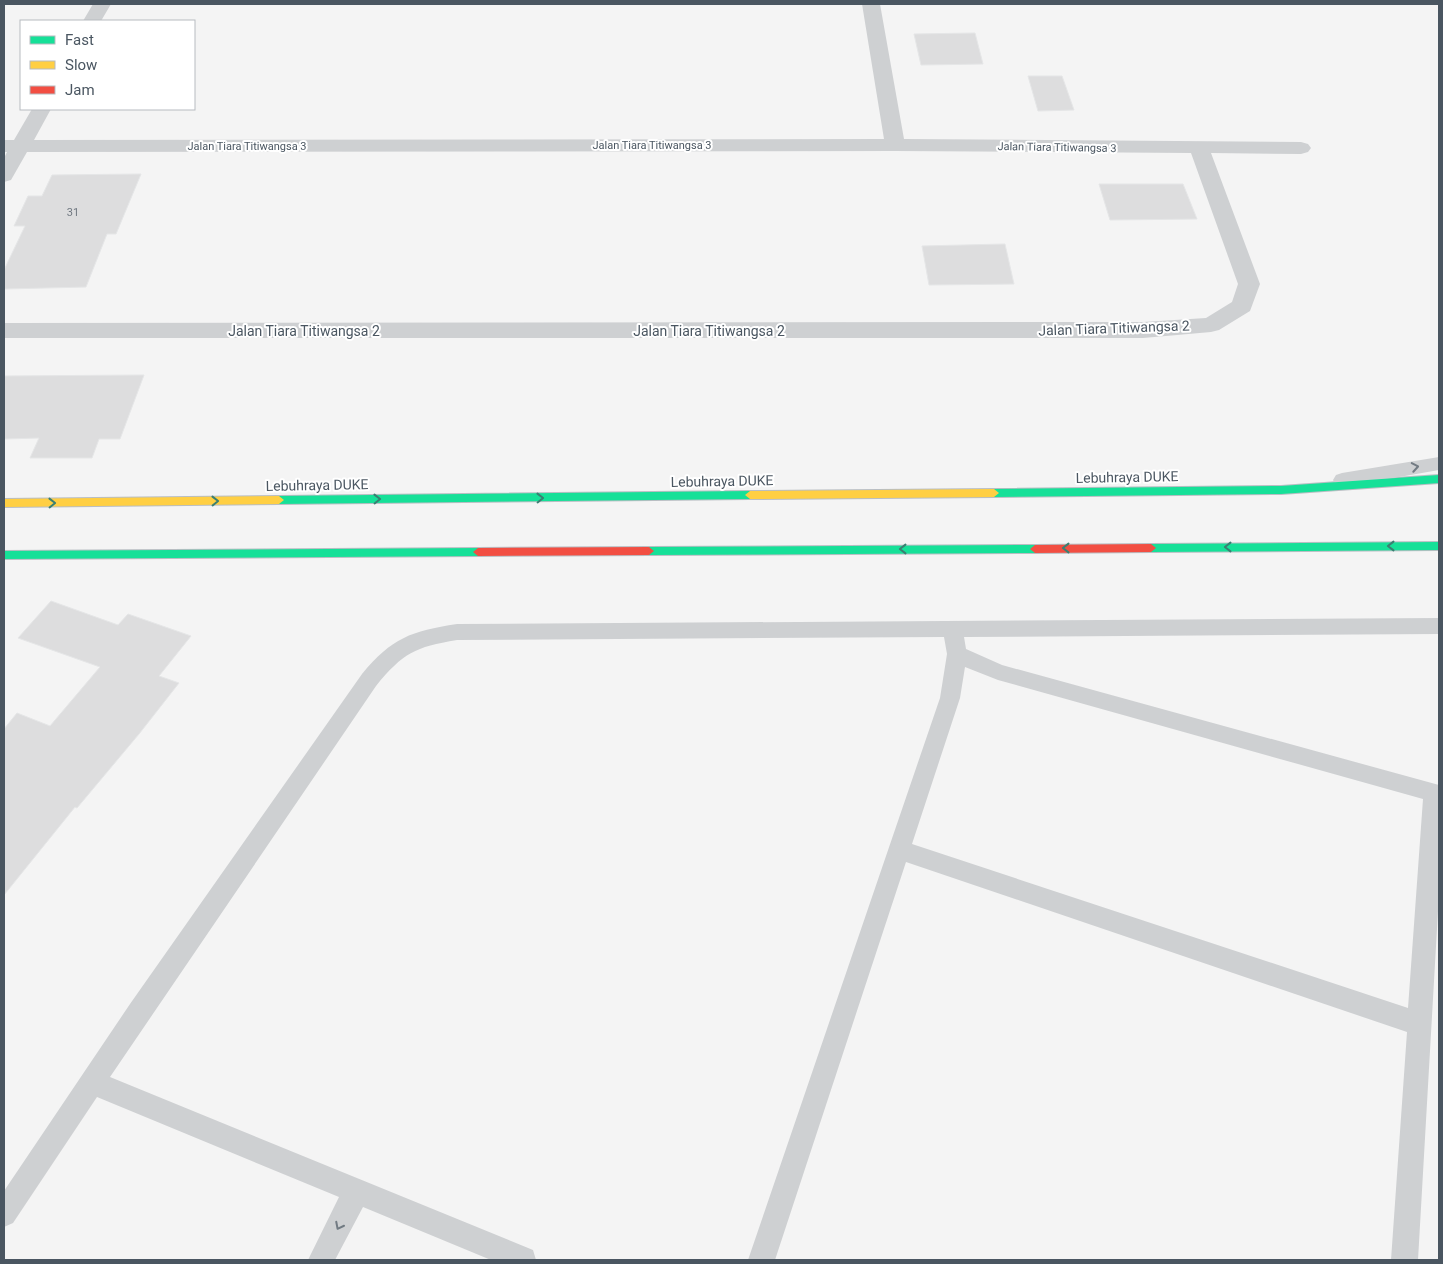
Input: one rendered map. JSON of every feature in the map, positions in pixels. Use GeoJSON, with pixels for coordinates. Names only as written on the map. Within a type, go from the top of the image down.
{"type":"FeatureCollection","features":[{"type":"Feature","properties":{"kind":"highway","name":"Lebuhraya DUKE"},"geometry":{"type":"LineString","coordinates":[[4,503],[1281,490],[1439,479]]}},
{"type":"Feature","properties":{"kind":"highway"},"geometry":{"type":"LineString","coordinates":[[4,555],[1439,546]]}},
{"type":"Feature","properties":{"kind":"street"},"geometry":{"type":"LineString","coordinates":[[93,20],[102,4]]}},
{"type":"Feature","properties":{"kind":"street"},"geometry":{"type":"LineString","coordinates":[[872,4],[895,145]]}},
{"type":"Feature","properties":{"kind":"street"},"geometry":{"type":"LineString","coordinates":[[4,176],[12,146],[40,110]]}},
{"type":"Feature","properties":{"kind":"street","name":"Jalan Tiara Titiwangsa 3"},"geometry":{"type":"LineString","coordinates":[[12,146],[895,145],[1301,148]]}},
{"type":"Feature","properties":{"kind":"street","name":"Jalan Tiara Titiwangsa 2"},"geometry":{"type":"LineString","coordinates":[[4,331],[1143,330],[1211,325],[1242,306],[1249,284],[1199,148]]}},
{"type":"Feature","properties":{"kind":"lane"},"geometry":{"type":"LineString","coordinates":[[1281,490],[1439,462]]}},
{"type":"Feature","properties":{"kind":"lane"},"geometry":{"type":"LineString","coordinates":[[4,1214],[92,1082],[369,680],[385,659],[402,646],[428,636],[457,632],[1439,626]]}},
{"type":"Feature","properties":{"kind":"lane"},"geometry":{"type":"LineString","coordinates":[[761,1260],[950,698],[957,654],[953,629]]}},
{"type":"Feature","properties":{"kind":"lane"},"geometry":{"type":"LineString","coordinates":[[957,654],[998,672],[1437,794],[1405,1260]]}},
{"type":"Feature","properties":{"kind":"lane"},"geometry":{"type":"LineString","coordinates":[[899,850],[1420,1024]]}},
{"type":"Feature","properties":{"kind":"lane"},"geometry":{"type":"LineString","coordinates":[[92,1082],[523,1260]]}},
{"type":"Feature","properties":{"kind":"lane"},"geometry":{"type":"LineString","coordinates":[[321,1260],[357,1191]]}},
{"type":"Feature","properties":{"kind":"building"},"geometry":{"type":"Polygon","coordinates":[[[975,33],[983,64],[921,65],[914,34],[975,33]]]}},
{"type":"Feature","properties":{"kind":"building"},"geometry":{"type":"Polygon","coordinates":[[[1028,76],[1062,76],[1074,110],[1038,111],[1028,76]]]}},
{"type":"Feature","properties":{"kind":"building"},"geometry":{"type":"Polygon","coordinates":[[[141,174],[116,234],[107,234],[86,287],[4,289],[4,270],[25,226],[14,226],[28,196],[42,196],[52,175],[141,174]]]}},
{"type":"Feature","properties":{"kind":"building"},"geometry":{"type":"Polygon","coordinates":[[[1099,184],[1183,184],[1197,219],[1110,220],[1099,184]]]}},
{"type":"Feature","properties":{"kind":"building"},"geometry":{"type":"Polygon","coordinates":[[[1005,244],[1014,284],[929,285],[922,246],[1005,244]]]}},
{"type":"Feature","properties":{"kind":"building"},"geometry":{"type":"Polygon","coordinates":[[[144,375],[120,439],[99,439],[92,458],[30,458],[39,438],[4,439],[4,376],[144,375]]]}},
{"type":"Feature","properties":{"kind":"building"},"geometry":{"type":"Polygon","coordinates":[[[51,601],[118,625],[128,614],[191,636],[159,676],[179,683],[139,734],[77,808],[75,807],[4,895],[4,729],[17,713],[50,726],[100,667],[18,638],[51,601]]]}},
{"type":"Feature","properties":{"kind":"traffic: fast"},"geometry":{"type":"LineString","coordinates":[[994,493],[1281,490],[1439,479]]}},
{"type":"Feature","properties":{"kind":"traffic: fast"},"geometry":{"type":"LineString","coordinates":[[279,500],[750,495]]}},
{"type":"Feature","properties":{"kind":"traffic: fast"},"geometry":{"type":"LineString","coordinates":[[1151,548],[1439,546]]}},
{"type":"Feature","properties":{"kind":"traffic: fast"},"geometry":{"type":"LineString","coordinates":[[649,551],[1035,549]]}},
{"type":"Feature","properties":{"kind":"traffic: fast"},"geometry":{"type":"LineString","coordinates":[[4,555],[478,552]]}},
{"type":"Feature","properties":{"kind":"traffic: slow"},"geometry":{"type":"LineString","coordinates":[[750,495],[994,493]]}},
{"type":"Feature","properties":{"kind":"traffic: slow"},"geometry":{"type":"LineString","coordinates":[[4,503],[279,500]]}},
{"type":"Feature","properties":{"kind":"traffic: jam"},"geometry":{"type":"LineString","coordinates":[[1035,549],[1151,548]]}},
{"type":"Feature","properties":{"kind":"traffic: jam"},"geometry":{"type":"LineString","coordinates":[[478,552],[649,551]]}}]}
